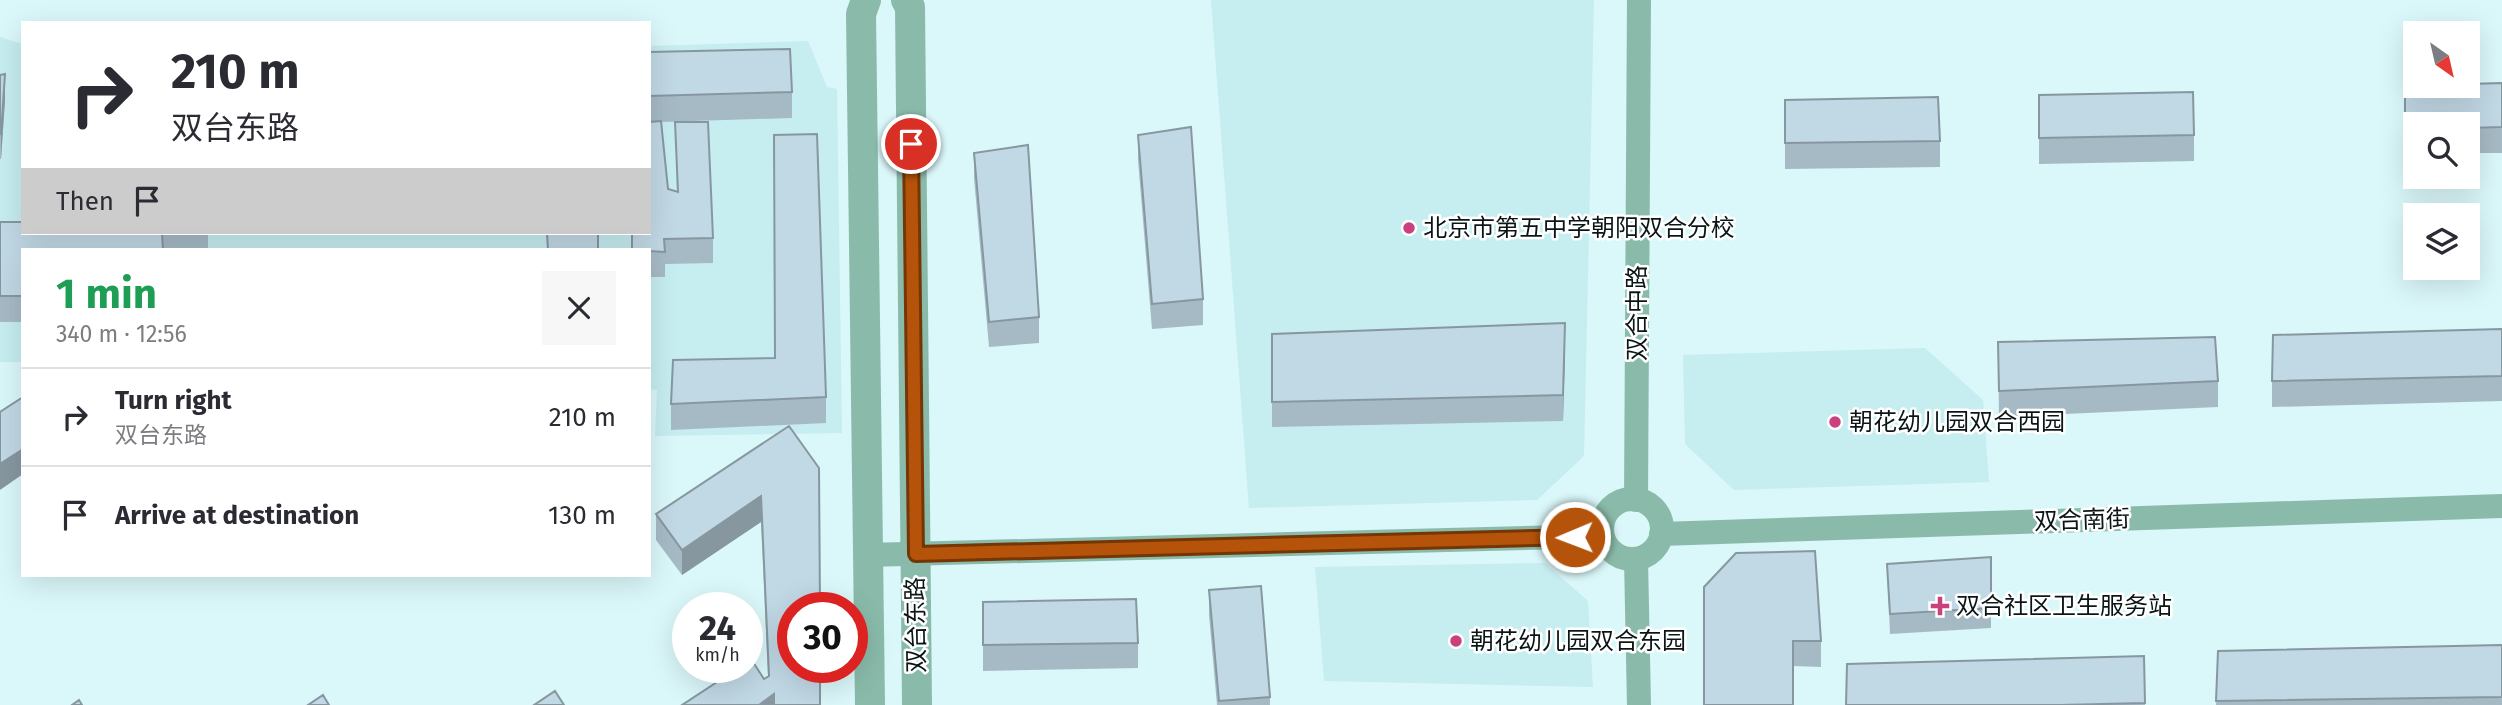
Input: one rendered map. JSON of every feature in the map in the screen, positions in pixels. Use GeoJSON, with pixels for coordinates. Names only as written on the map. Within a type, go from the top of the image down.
{"type":"FeatureCollection","features":[{"type":"Feature","properties":{"kind":"street","name":"双台东路"},"geometry":{"type":"LineString","coordinates":[[866,0],[861,14],[870,705]]}},
{"type":"Feature","properties":{"kind":"street","name":"双台东路"},"geometry":{"type":"LineString","coordinates":[[906,0],[910,7],[917,705]]}},
{"type":"Feature","properties":{"kind":"street","name":"双合中路"},"geometry":{"type":"LineString","coordinates":[[1636,500],[1639,0]]}},
{"type":"Feature","properties":{"kind":"street"},"geometry":{"type":"LineString","coordinates":[[1636,500],[1653,508],[1662,525],[1661,534],[1653,551],[1636,559],[1619,557],[1611,552],[1602,536],[1604,517],[1617,503],[1636,500]]}},
{"type":"Feature","properties":{"kind":"street","name":"双合南街"},"geometry":{"type":"LineString","coordinates":[[1661,534],[2502,506]]}},
{"type":"Feature","properties":{"kind":"street"},"geometry":{"type":"LineString","coordinates":[[867,555],[1602,536]]}},
{"type":"Feature","properties":{"kind":"street"},"geometry":{"type":"LineString","coordinates":[[1636,559],[1639,705]]}},
{"type":"Feature","properties":{"kind":"shaded area","name":"北京市第五中学朝阳双合分校"},"geometry":{"type":"Polygon","coordinates":[[[1211,0],[1594,0],[1584,456],[1537,500],[1249,508],[1211,0]]]}},
{"type":"Feature","properties":{"kind":"shaded area"},"geometry":{"type":"Polygon","coordinates":[[[0,37],[21,43],[21,235],[651,235],[651,46],[808,41],[827,87],[837,89],[842,433],[655,436],[657,390],[651,389],[651,248],[21,248],[21,362],[0,362],[0,37]]]}},
{"type":"Feature","properties":{"kind":"shaded area","name":"朝花幼儿园双合西园"},"geometry":{"type":"Polygon","coordinates":[[[1925,348],[1983,400],[1989,482],[1734,490],[1685,444],[1683,355],[1925,348]]]}},
{"type":"Feature","properties":{"kind":"shaded area","name":"朝花幼儿园双合东园"},"geometry":{"type":"Polygon","coordinates":[[[1545,563],[1588,601],[1593,687],[1324,681],[1315,567],[1545,563]]]}},
{"type":"Feature","properties":{"kind":"building"},"geometry":{"type":"Polygon","coordinates":[[[790,49],[792,92],[651,96],[651,52],[790,49]]]}},
{"type":"Feature","properties":{"kind":"building"},"geometry":{"type":"Polygon","coordinates":[[[5,74],[1,134],[0,134],[0,75],[5,74]]]}},
{"type":"Feature","properties":{"kind":"building"},"geometry":{"type":"Polygon","coordinates":[[[2502,83],[2502,127],[2480,128],[2480,112],[2405,112],[2405,98],[2480,98],[2480,84],[2502,83]]]}},
{"type":"Feature","properties":{"kind":"building"},"geometry":{"type":"Polygon","coordinates":[[[2193,92],[2194,135],[2039,138],[2039,95],[2193,92]]]}},
{"type":"Feature","properties":{"kind":"building"},"geometry":{"type":"Polygon","coordinates":[[[1938,97],[1940,141],[1785,143],[1785,100],[1938,97]]]}},
{"type":"Feature","properties":{"kind":"building"},"geometry":{"type":"Polygon","coordinates":[[[661,121],[668,189],[678,192],[675,122],[708,122],[713,238],[664,239],[665,252],[651,251],[651,248],[632,248],[632,235],[651,235],[651,122],[661,121]]]}},
{"type":"Feature","properties":{"kind":"building"},"geometry":{"type":"Polygon","coordinates":[[[1191,127],[1203,299],[1152,304],[1138,135],[1191,127]]]}},
{"type":"Feature","properties":{"kind":"building"},"geometry":{"type":"Polygon","coordinates":[[[817,134],[826,397],[671,404],[673,360],[775,358],[774,135],[817,134]]]}},
{"type":"Feature","properties":{"kind":"building"},"geometry":{"type":"Polygon","coordinates":[[[1028,145],[1039,317],[989,322],[974,153],[1028,145]]]}},
{"type":"Feature","properties":{"kind":"building"},"geometry":{"type":"Polygon","coordinates":[[[0,222],[21,222],[21,235],[162,235],[163,248],[21,248],[21,296],[0,296],[0,222]]]}},
{"type":"Feature","properties":{"kind":"building"},"geometry":{"type":"Polygon","coordinates":[[[547,235],[598,235],[598,248],[548,248],[547,235]]]}},
{"type":"Feature","properties":{"kind":"building"},"geometry":{"type":"Polygon","coordinates":[[[1565,323],[1563,395],[1272,402],[1272,334],[1565,323]]]}},
{"type":"Feature","properties":{"kind":"building"},"geometry":{"type":"Polygon","coordinates":[[[2502,329],[2502,376],[2272,381],[2273,335],[2502,329]]]}},
{"type":"Feature","properties":{"kind":"building"},"geometry":{"type":"Polygon","coordinates":[[[2215,337],[2218,381],[1999,391],[1998,342],[2215,337]]]}},
{"type":"Feature","properties":{"kind":"building"},"geometry":{"type":"Polygon","coordinates":[[[21,398],[21,450],[0,464],[0,412],[21,398]]]}},
{"type":"Feature","properties":{"kind":"building"},"geometry":{"type":"Polygon","coordinates":[[[789,426],[819,468],[820,592],[777,592],[777,683],[820,683],[820,705],[774,705],[774,694],[759,705],[682,705],[716,683],[763,683],[763,677],[769,676],[761,496],[682,550],[656,514],[789,426]]]}},
{"type":"Feature","properties":{"kind":"building"},"geometry":{"type":"Polygon","coordinates":[[[1815,551],[1821,641],[1793,641],[1793,705],[1704,705],[1704,587],[1736,553],[1815,551]]]}},
{"type":"Feature","properties":{"kind":"building","name":"双合社区卫生服务站"},"geometry":{"type":"Polygon","coordinates":[[[1991,557],[1991,608],[1890,614],[1887,564],[1991,557]]]}},
{"type":"Feature","properties":{"kind":"building"},"geometry":{"type":"Polygon","coordinates":[[[1261,586],[1270,697],[1219,701],[1209,590],[1261,586]]]}},
{"type":"Feature","properties":{"kind":"building"},"geometry":{"type":"Polygon","coordinates":[[[1136,599],[1138,643],[983,645],[983,602],[1136,599]]]}},
{"type":"Feature","properties":{"kind":"building"},"geometry":{"type":"Polygon","coordinates":[[[2502,645],[2502,697],[2216,701],[2218,651],[2502,645]]]}},
{"type":"Feature","properties":{"kind":"building"},"geometry":{"type":"Polygon","coordinates":[[[2144,656],[2145,703],[1846,705],[1847,664],[2144,656]]]}},
{"type":"Feature","properties":{"kind":"building"},"geometry":{"type":"Polygon","coordinates":[[[555,691],[564,705],[534,705],[555,691]]]}},
{"type":"Feature","properties":{"kind":"building"},"geometry":{"type":"Polygon","coordinates":[[[323,695],[329,705],[308,705],[323,695]]]}},
{"type":"Feature","properties":{"kind":"place","name":"北京市第五中学朝阳双合分校"},"geometry":{"type":"Point","coordinates":[1409,228]}},
{"type":"Feature","properties":{"kind":"place","name":"朝花幼儿园双合西园"},"geometry":{"type":"Point","coordinates":[1835,422]}},
{"type":"Feature","properties":{"kind":"place","name":"双合社区卫生服务站"},"geometry":{"type":"Point","coordinates":[1940,606]}},
{"type":"Feature","properties":{"kind":"place","name":"朝花幼儿园双合东园"},"geometry":{"type":"Point","coordinates":[1456,641]}},
{"type":"Feature","properties":{"kind":"route"},"geometry":{"type":"LineString","coordinates":[[911,144],[916,554],[1575,537]]}}]}
